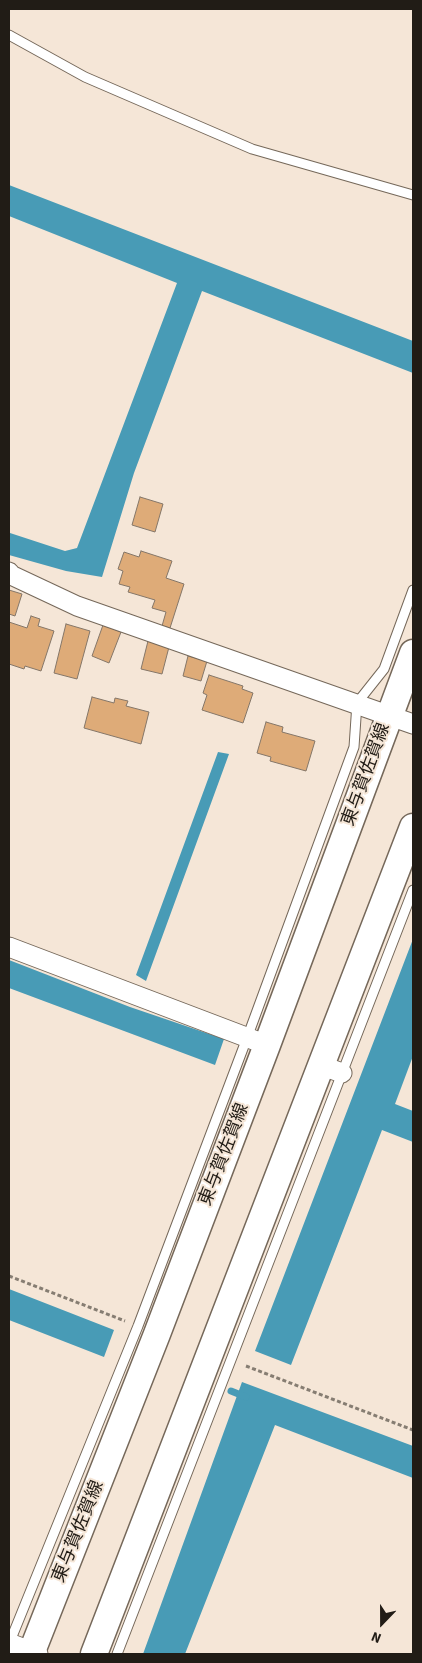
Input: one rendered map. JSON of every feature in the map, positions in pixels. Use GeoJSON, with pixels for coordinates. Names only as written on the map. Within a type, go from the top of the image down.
{"type":"FeatureCollection","features":[{"type":"Feature","properties":{"kind":"main road","name":"東与賀佐賀線"},"geometry":{"type":"LineString","coordinates":[[21,1648],[157,1334],[257,1041],[413,652]]}},
{"type":"Feature","properties":{"kind":"main road"},"geometry":{"type":"LineString","coordinates":[[94,1654],[331,1069],[413,827]]}},
{"type":"Feature","properties":{"kind":"street"},"geometry":{"type":"LineString","coordinates":[[9,572],[77,606],[413,724]]}},
{"type":"Feature","properties":{"kind":"street"},"geometry":{"type":"LineString","coordinates":[[9,947],[257,1041]]}},
{"type":"Feature","properties":{"kind":"lane"},"geometry":{"type":"LineString","coordinates":[[9,35],[85,77],[252,149],[413,195]]}},
{"type":"Feature","properties":{"kind":"lane"},"geometry":{"type":"LineString","coordinates":[[21,1648],[138,1326],[257,1041],[354,747],[357,703],[384,669],[413,590]]}},
{"type":"Feature","properties":{"kind":"lane"},"geometry":{"type":"LineString","coordinates":[[118,1654],[232,1360],[331,1069],[413,890]]}},
{"type":"Feature","properties":{"kind":"path"},"geometry":{"type":"LineString","coordinates":[[9,1276],[138,1326]]}},
{"type":"Feature","properties":{"kind":"path"},"geometry":{"type":"LineString","coordinates":[[232,1360],[413,1430]]}},
{"type":"Feature","properties":{"kind":"water"},"geometry":{"type":"Polygon","coordinates":[[[9,185],[413,341],[413,373],[202,291],[134,473],[102,577],[66,571],[9,555],[10,533],[65,551],[77,548],[177,283],[9,216],[9,185]]]}},
{"type":"Feature","properties":{"kind":"water"},"geometry":{"type":"Polygon","coordinates":[[[218,752],[229,754],[146,981],[136,975],[218,752]]]}},
{"type":"Feature","properties":{"kind":"water"},"geometry":{"type":"Polygon","coordinates":[[[413,939],[413,1056],[395,1104],[413,1111],[413,1142],[382,1130],[291,1365],[255,1351],[413,939]]]}},
{"type":"Feature","properties":{"kind":"water"},"geometry":{"type":"Polygon","coordinates":[[[9,960],[130,1007],[224,1039],[215,1065],[9,988],[9,960]]]}},
{"type":"Feature","properties":{"kind":"water"},"geometry":{"type":"Polygon","coordinates":[[[9,1289],[114,1330],[104,1357],[9,1320],[9,1289]]]}},
{"type":"Feature","properties":{"kind":"water"},"geometry":{"type":"Polygon","coordinates":[[[242,1382],[413,1446],[413,1478],[275,1425],[185,1654],[143,1654],[242,1382]]]}},
{"type":"Feature","properties":{"kind":"building"},"geometry":{"type":"Polygon","coordinates":[[[140,497],[163,504],[155,532],[132,525],[140,497]]]}},
{"type":"Feature","properties":{"kind":"building"},"geometry":{"type":"Polygon","coordinates":[[[141,551],[172,561],[166,578],[184,584],[170,628],[162,626],[166,612],[152,608],[155,600],[128,592],[130,587],[119,584],[123,571],[118,569],[124,552],[139,557],[141,551]]]}},
{"type":"Feature","properties":{"kind":"building"},"geometry":{"type":"Polygon","coordinates":[[[9,590],[22,594],[15,616],[9,614],[9,590]]]}},
{"type":"Feature","properties":{"kind":"building"},"geometry":{"type":"Polygon","coordinates":[[[31,616],[40,619],[38,626],[54,631],[41,671],[25,666],[24,669],[9,664],[9,622],[27,628],[31,616]]]}},
{"type":"Feature","properties":{"kind":"building"},"geometry":{"type":"Polygon","coordinates":[[[66,624],[90,631],[77,679],[54,673],[66,624]]]}},
{"type":"Feature","properties":{"kind":"building"},"geometry":{"type":"Polygon","coordinates":[[[103,625],[121,632],[109,663],[92,656],[103,625]]]}},
{"type":"Feature","properties":{"kind":"building"},"geometry":{"type":"Polygon","coordinates":[[[148,641],[169,647],[162,674],[141,669],[148,641]]]}},
{"type":"Feature","properties":{"kind":"building"},"geometry":{"type":"Polygon","coordinates":[[[188,656],[207,661],[201,681],[183,676],[188,656]]]}},
{"type":"Feature","properties":{"kind":"building"},"geometry":{"type":"Polygon","coordinates":[[[209,675],[243,686],[242,689],[253,693],[243,723],[202,710],[207,695],[203,693],[209,675]]]}},
{"type":"Feature","properties":{"kind":"building"},"geometry":{"type":"Polygon","coordinates":[[[92,697],[114,703],[115,698],[128,701],[126,706],[149,712],[141,744],[84,728],[92,697]]]}},
{"type":"Feature","properties":{"kind":"building"},"geometry":{"type":"Polygon","coordinates":[[[266,722],[283,727],[282,732],[315,741],[306,771],[270,761],[271,757],[257,753],[266,722]]]}},
{"type":"Feature","properties":{"kind":"waterway"},"geometry":{"type":"LineString","coordinates":[[231,1391],[246,1397]]}}]}
